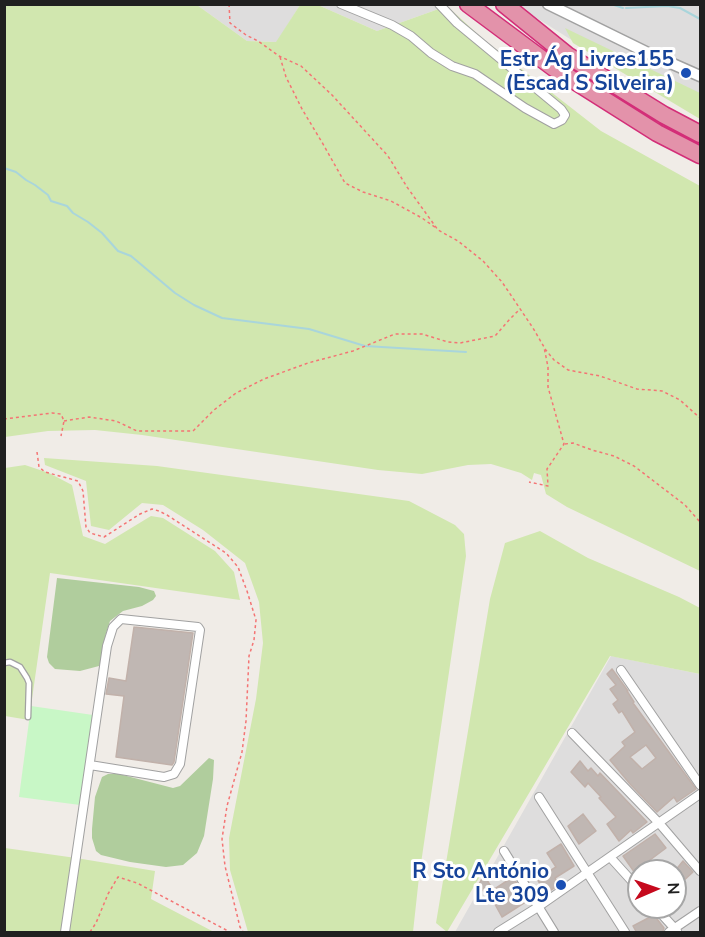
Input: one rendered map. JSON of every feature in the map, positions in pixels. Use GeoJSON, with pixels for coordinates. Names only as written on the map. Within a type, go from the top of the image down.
{"type":"FeatureCollection","features":[{"type":"Feature","properties":{"kind":"highway"},"geometry":{"type":"LineString","coordinates":[[468,4],[554,68],[657,133],[700,155]]}},
{"type":"Feature","properties":{"kind":"highway"},"geometry":{"type":"LineString","coordinates":[[504,4],[567,54],[664,115],[700,134]]}},
{"type":"Feature","properties":{"kind":"street"},"geometry":{"type":"LineString","coordinates":[[341,4],[392,25],[452,66],[475,74],[525,108],[554,124],[562,120],[565,115],[561,109],[457,23],[439,4]]}},
{"type":"Feature","properties":{"kind":"street"},"geometry":{"type":"LineString","coordinates":[[548,4],[700,76]]}},
{"type":"Feature","properties":{"kind":"street"},"geometry":{"type":"LineString","coordinates":[[65,933],[107,646],[114,627],[121,619],[198,627],[200,630],[180,764],[174,774],[164,777],[90,765]]}},
{"type":"Feature","properties":{"kind":"street"},"geometry":{"type":"LineString","coordinates":[[621,670],[700,785]]}},
{"type":"Feature","properties":{"kind":"street"},"geometry":{"type":"LineString","coordinates":[[572,733],[659,823],[700,871]]}},
{"type":"Feature","properties":{"kind":"street"},"geometry":{"type":"LineString","coordinates":[[498,933],[700,794]]}},
{"type":"Feature","properties":{"kind":"street"},"geometry":{"type":"LineString","coordinates":[[539,796],[625,933]]}},
{"type":"Feature","properties":{"kind":"street"},"geometry":{"type":"LineString","coordinates":[[504,851],[554,933]]}},
{"type":"Feature","properties":{"kind":"street"},"geometry":{"type":"LineString","coordinates":[[610,857],[627,876]]}},
{"type":"Feature","properties":{"kind":"street"},"geometry":{"type":"LineString","coordinates":[[664,919],[674,931],[700,911]]}},
{"type":"Feature","properties":{"kind":"lane"},"geometry":{"type":"LineString","coordinates":[[4,663],[10,662],[20,667],[27,678],[29,683],[28,717]]}},
{"type":"Feature","properties":{"kind":"path"},"geometry":{"type":"LineString","coordinates":[[229,4],[230,23],[279,56],[301,66],[333,95],[388,156],[438,230]]}},
{"type":"Feature","properties":{"kind":"path"},"geometry":{"type":"LineString","coordinates":[[279,56],[286,77],[302,109],[345,183],[363,192],[392,201],[458,241],[483,261],[502,282],[521,309],[544,349],[568,370],[600,376],[638,389],[662,392],[680,400],[700,418]]}},
{"type":"Feature","properties":{"kind":"path"},"geometry":{"type":"LineString","coordinates":[[64,421],[89,417],[116,421],[137,431],[193,431],[214,410],[236,393],[264,379],[308,363],[353,351],[395,334],[422,334],[460,343],[495,336],[521,309]]}},
{"type":"Feature","properties":{"kind":"path"},"geometry":{"type":"LineString","coordinates":[[544,349],[548,367],[548,387],[564,444]]}},
{"type":"Feature","properties":{"kind":"path"},"geometry":{"type":"LineString","coordinates":[[4,419],[61,414],[64,421],[61,436]]}},
{"type":"Feature","properties":{"kind":"path"},"geometry":{"type":"LineString","coordinates":[[529,482],[548,486],[547,469],[564,444],[573,443],[614,456],[634,466],[685,505],[700,522]]}},
{"type":"Feature","properties":{"kind":"path"},"geometry":{"type":"LineString","coordinates":[[90,933],[118,876],[137,883],[230,933]]}},
{"type":"Feature","properties":{"kind":"shaded area"},"geometry":{"type":"Polygon","coordinates":[[[446,4],[447,6],[377,31],[318,5],[446,4]]]}},
{"type":"Feature","properties":{"kind":"shaded area"},"geometry":{"type":"Polygon","coordinates":[[[197,5],[300,5],[277,42],[247,41],[197,5]]]}},
{"type":"Feature","properties":{"kind":"shaded area"},"geometry":{"type":"Polygon","coordinates":[[[521,5],[700,5],[700,116],[638,82],[532,15],[521,5]]]}},
{"type":"Feature","properties":{"kind":"shaded area"},"geometry":{"type":"Polygon","coordinates":[[[611,656],[700,674],[700,932],[455,932],[611,656]]]}},
{"type":"Feature","properties":{"kind":"green space"},"geometry":{"type":"Polygon","coordinates":[[[4,5],[197,5],[247,41],[276,42],[300,5],[318,5],[377,31],[447,6],[483,39],[601,131],[700,186],[700,571],[567,507],[546,494],[541,475],[534,473],[532,480],[521,473],[491,464],[468,465],[422,474],[378,470],[95,430],[48,431],[5,437],[4,5]]]}},
{"type":"Feature","properties":{"kind":"green space"},"geometry":{"type":"Polygon","coordinates":[[[565,28],[700,93],[700,119],[573,43],[565,28]]]}},
{"type":"Feature","properties":{"kind":"green space"},"geometry":{"type":"Polygon","coordinates":[[[44,458],[157,466],[409,501],[455,525],[464,534],[466,556],[413,932],[248,932],[230,870],[229,838],[256,699],[263,643],[259,602],[245,563],[203,530],[163,505],[142,503],[109,530],[91,526],[86,481],[45,465],[44,458]]]}},
{"type":"Feature","properties":{"kind":"green space"},"geometry":{"type":"Polygon","coordinates":[[[25,465],[49,473],[72,485],[83,536],[105,544],[151,516],[163,518],[215,551],[234,572],[240,600],[50,573],[29,720],[5,716],[5,468],[25,465]]]}},
{"type":"Feature","properties":{"kind":"green space"},"geometry":{"type":"Polygon","coordinates":[[[540,531],[588,558],[700,608],[700,674],[610,656],[447,932],[436,923],[490,599],[505,543],[540,531]]]}},
{"type":"Feature","properties":{"kind":"green space"},"geometry":{"type":"Polygon","coordinates":[[[57,578],[139,587],[154,591],[156,596],[142,606],[123,611],[110,621],[99,666],[80,671],[55,669],[47,657],[57,578]]]}},
{"type":"Feature","properties":{"kind":"green space"},"geometry":{"type":"Polygon","coordinates":[[[31,706],[93,715],[80,805],[19,797],[31,706]]]}},
{"type":"Feature","properties":{"kind":"green space"},"geometry":{"type":"Polygon","coordinates":[[[209,758],[214,760],[213,779],[204,836],[197,853],[183,865],[166,867],[130,862],[101,855],[96,851],[92,829],[95,797],[102,777],[108,774],[119,774],[173,788],[180,786],[209,758]]]}},
{"type":"Feature","properties":{"kind":"green space"},"geometry":{"type":"Polygon","coordinates":[[[5,848],[155,871],[151,899],[214,932],[5,932],[5,848]]]}},
{"type":"Feature","properties":{"kind":"building"},"geometry":{"type":"Polygon","coordinates":[[[134,627],[193,633],[172,765],[116,757],[124,696],[106,694],[109,678],[126,681],[134,627]]]}},
{"type":"Feature","properties":{"kind":"building"},"geometry":{"type":"Polygon","coordinates":[[[612,669],[628,691],[633,703],[696,789],[677,802],[674,797],[657,812],[610,760],[625,746],[622,742],[635,732],[622,711],[619,713],[613,704],[618,700],[610,689],[616,685],[607,674],[612,669]],[[646,745],[630,757],[642,769],[656,758],[646,745]]]}},
{"type":"Feature","properties":{"kind":"building"},"geometry":{"type":"Polygon","coordinates":[[[580,761],[588,771],[591,768],[598,776],[600,773],[647,822],[633,833],[631,830],[619,841],[607,824],[616,817],[588,783],[585,787],[571,772],[580,761]]]}},
{"type":"Feature","properties":{"kind":"building"},"geometry":{"type":"Polygon","coordinates":[[[583,814],[596,831],[579,844],[568,826],[583,814]]]}},
{"type":"Feature","properties":{"kind":"building"},"geometry":{"type":"Polygon","coordinates":[[[655,834],[666,848],[651,859],[627,859],[627,862],[623,856],[655,834]]]}},
{"type":"Feature","properties":{"kind":"building"},"geometry":{"type":"Polygon","coordinates":[[[561,844],[574,866],[555,878],[559,885],[546,893],[537,879],[556,867],[547,853],[561,844]]]}},
{"type":"Feature","properties":{"kind":"building"},"geometry":{"type":"Polygon","coordinates":[[[687,865],[693,872],[687,878],[687,865]]]}},
{"type":"Feature","properties":{"kind":"building"},"geometry":{"type":"Polygon","coordinates":[[[484,875],[493,890],[513,877],[527,901],[502,917],[491,897],[488,898],[479,884],[484,875]]]}},
{"type":"Feature","properties":{"kind":"building"},"geometry":{"type":"Polygon","coordinates":[[[646,919],[657,919],[664,928],[661,933],[637,933],[633,926],[646,919]]]}},
{"type":"Feature","properties":{"kind":"waterway"},"geometry":{"type":"LineString","coordinates":[[611,4],[623,8]]}},
{"type":"Feature","properties":{"kind":"waterway"},"geometry":{"type":"LineString","coordinates":[[626,8],[667,6],[680,8],[700,19]]}},
{"type":"Feature","properties":{"kind":"waterway"},"geometry":{"type":"LineString","coordinates":[[4,168],[16,172],[35,185],[48,195],[51,201],[67,206],[73,213],[102,233],[118,251],[131,256],[175,293],[222,318],[309,329],[365,346],[466,352]]}},
{"type":"Feature","properties":{"kind":"place","name":"Estr Ág Livres155 (Escad S Silveira)"},"geometry":{"type":"Point","coordinates":[686,73]}},
{"type":"Feature","properties":{"kind":"place","name":"R Sto António Lte 309"},"geometry":{"type":"Point","coordinates":[561,885]}}]}
